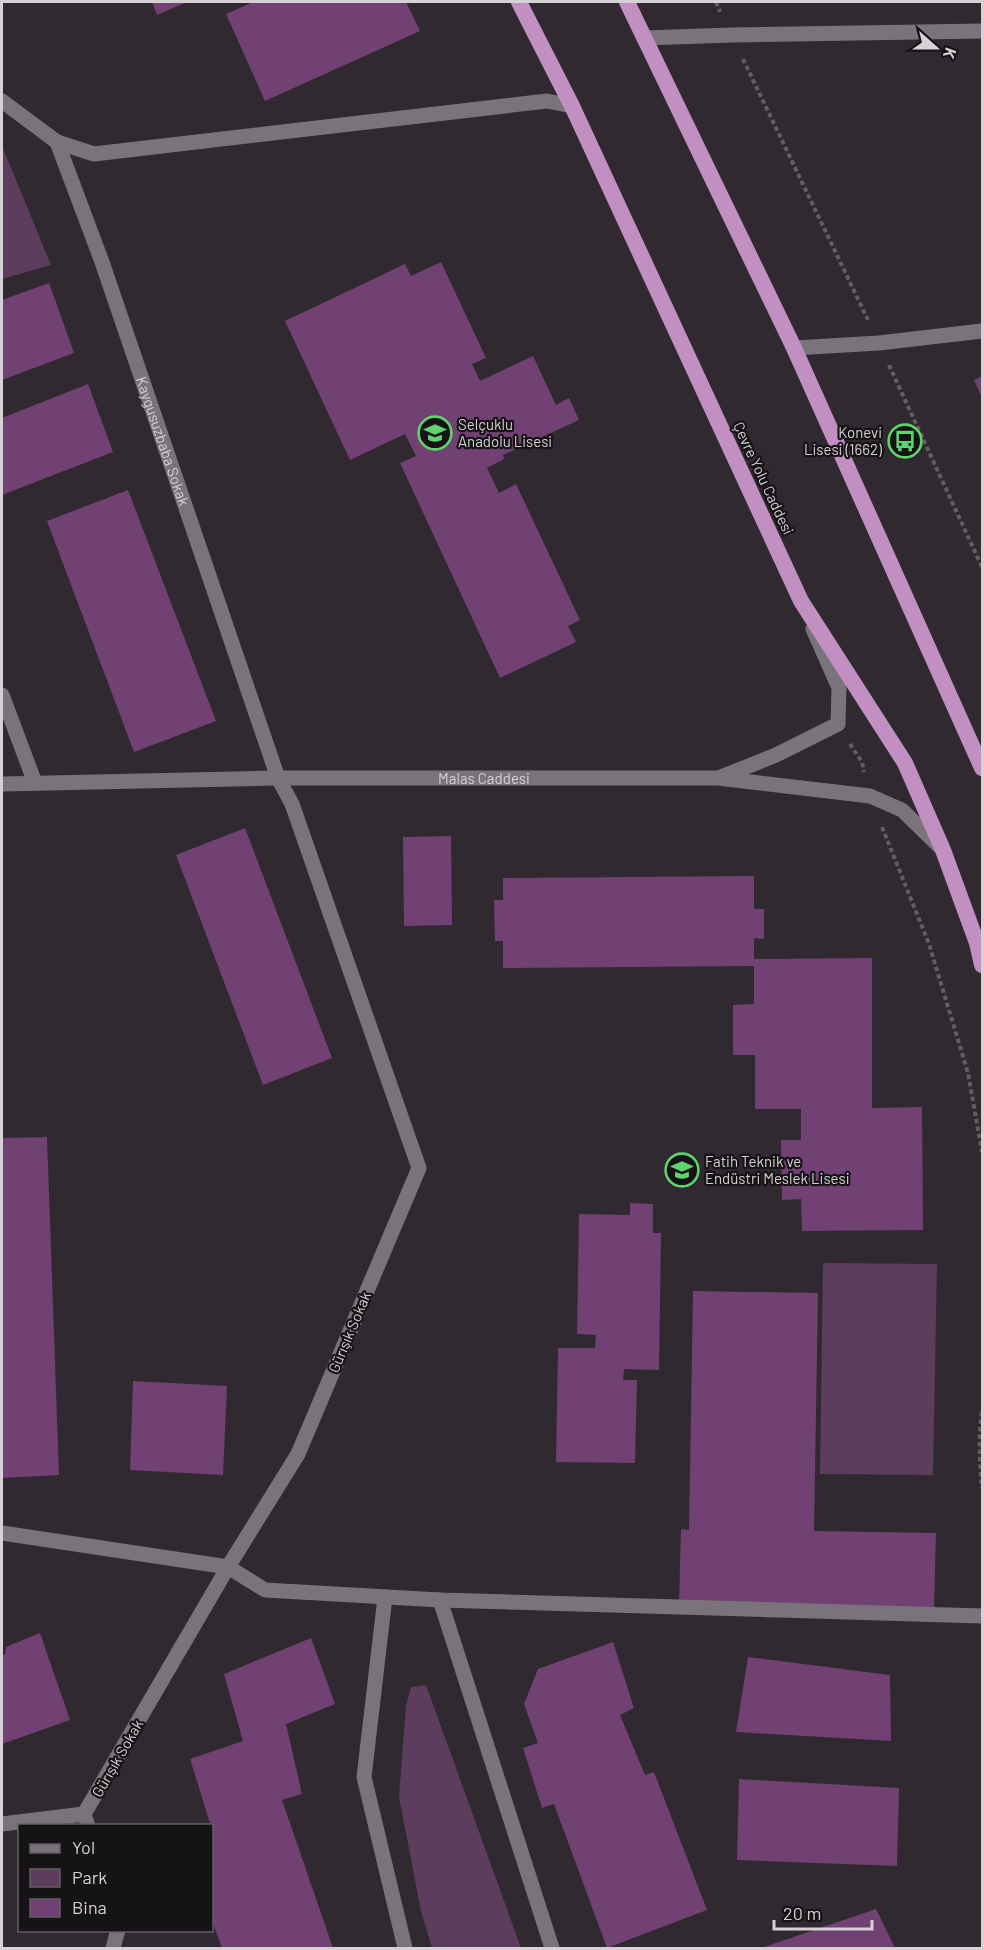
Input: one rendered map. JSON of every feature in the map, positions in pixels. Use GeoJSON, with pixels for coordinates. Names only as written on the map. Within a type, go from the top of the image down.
{"type":"FeatureCollection","features":[{"type":"Feature","properties":{"kind":"highway","name":"Çevre Yolu Caddesi"},"geometry":{"type":"LineString","coordinates":[[519,2],[572,106],[801,601],[905,763],[944,850],[977,943],[982,965]]}},
{"type":"Feature","properties":{"kind":"highway"},"geometry":{"type":"LineString","coordinates":[[627,2],[794,348],[982,768]]}},
{"type":"Feature","properties":{"kind":"street"},"geometry":{"type":"LineString","coordinates":[[645,38],[982,31]]}},
{"type":"Feature","properties":{"kind":"street"},"geometry":{"type":"LineString","coordinates":[[2,101],[57,142],[94,154],[547,101],[572,106]]}},
{"type":"Feature","properties":{"kind":"street","name":"Kaygusuzbaba Sokak"},"geometry":{"type":"LineString","coordinates":[[57,142],[102,262],[278,778],[292,804]]}},
{"type":"Feature","properties":{"kind":"street"},"geometry":{"type":"LineString","coordinates":[[794,348],[879,343],[982,331]]}},
{"type":"Feature","properties":{"kind":"street"},"geometry":{"type":"LineString","coordinates":[[718,778],[776,754],[838,724],[839,688],[801,601]]}},
{"type":"Feature","properties":{"kind":"street"},"geometry":{"type":"LineString","coordinates":[[2,695],[34,783]]}},
{"type":"Feature","properties":{"kind":"street","name":"Malas Caddesi"},"geometry":{"type":"LineString","coordinates":[[2,784],[278,778],[718,778],[870,796],[902,810],[944,850]]}},
{"type":"Feature","properties":{"kind":"street","name":"Gürışık Sokak"},"geometry":{"type":"LineString","coordinates":[[86,1820],[228,1567],[298,1454],[419,1168],[292,804]]}},
{"type":"Feature","properties":{"kind":"street"},"geometry":{"type":"LineString","coordinates":[[2,1533],[228,1567],[265,1590],[440,1600],[982,1616]]}},
{"type":"Feature","properties":{"kind":"street"},"geometry":{"type":"LineString","coordinates":[[384,1597],[363,1777],[405,1948]]}},
{"type":"Feature","properties":{"kind":"street"},"geometry":{"type":"LineString","coordinates":[[440,1600],[552,1948]]}},
{"type":"Feature","properties":{"kind":"street"},"geometry":{"type":"LineString","coordinates":[[2,1824],[86,1820]]}},
{"type":"Feature","properties":{"kind":"street"},"geometry":{"type":"LineString","coordinates":[[113,1948],[117,1932]]}},
{"type":"Feature","properties":{"kind":"path"},"geometry":{"type":"LineString","coordinates":[[716,2],[879,343],[982,567]]}},
{"type":"Feature","properties":{"kind":"path"},"geometry":{"type":"LineString","coordinates":[[982,1412],[980,1423],[982,1488]]}},
{"type":"Feature","properties":{"kind":"green space"},"geometry":{"type":"Polygon","coordinates":[[[2,146],[51,265],[2,279],[2,146]]]}},
{"type":"Feature","properties":{"kind":"green space"},"geometry":{"type":"Polygon","coordinates":[[[823,1263],[937,1264],[933,1475],[820,1474],[823,1263]]]}},
{"type":"Feature","properties":{"kind":"green space"},"geometry":{"type":"Polygon","coordinates":[[[426,1685],[521,1948],[432,1948],[421,1911],[399,1797],[406,1706],[411,1687],[426,1685]]]}},
{"type":"Feature","properties":{"kind":"building"},"geometry":{"type":"Polygon","coordinates":[[[152,2],[187,2],[157,15],[152,2]]]}},
{"type":"Feature","properties":{"kind":"building"},"geometry":{"type":"Polygon","coordinates":[[[253,2],[406,2],[420,31],[265,101],[226,14],[253,2]]]}},
{"type":"Feature","properties":{"kind":"building"},"geometry":{"type":"Polygon","coordinates":[[[441,262],[486,358],[472,364],[480,381],[533,356],[556,405],[569,398],[579,420],[503,455],[504,459],[487,468],[499,493],[516,484],[580,620],[568,626],[576,642],[500,678],[400,463],[416,456],[405,434],[350,460],[285,321],[405,264],[411,276],[441,262]]]}},
{"type":"Feature","properties":{"kind":"building"},"geometry":{"type":"Polygon","coordinates":[[[49,283],[74,353],[2,380],[2,300],[49,283]]]}},
{"type":"Feature","properties":{"kind":"building"},"geometry":{"type":"Polygon","coordinates":[[[982,376],[982,398],[974,380],[982,376]]]}},
{"type":"Feature","properties":{"kind":"building"},"geometry":{"type":"Polygon","coordinates":[[[88,384],[113,452],[2,495],[2,418],[88,384]]]}},
{"type":"Feature","properties":{"kind":"building"},"geometry":{"type":"Polygon","coordinates":[[[128,490],[216,721],[134,752],[47,521],[128,490]]]}},
{"type":"Feature","properties":{"kind":"building"},"geometry":{"type":"Polygon","coordinates":[[[245,828],[332,1058],[263,1085],[176,855],[245,828]]]}},
{"type":"Feature","properties":{"kind":"building"},"geometry":{"type":"Polygon","coordinates":[[[451,836],[452,925],[404,926],[403,837],[451,836]]]}},
{"type":"Feature","properties":{"kind":"building"},"geometry":{"type":"Polygon","coordinates":[[[754,876],[754,909],[764,909],[764,939],[754,938],[754,959],[872,958],[872,1108],[922,1107],[923,1230],[802,1231],[801,1199],[782,1200],[781,1140],[801,1140],[801,1109],[755,1109],[755,1055],[733,1055],[733,1005],[754,1004],[754,966],[503,968],[503,941],[495,941],[494,900],[503,900],[503,878],[754,876]]]}},
{"type":"Feature","properties":{"kind":"building"},"geometry":{"type":"Polygon","coordinates":[[[47,1137],[59,1475],[2,1478],[2,1138],[47,1137]]]}},
{"type":"Feature","properties":{"kind":"building"},"geometry":{"type":"Polygon","coordinates":[[[630,1203],[653,1204],[653,1233],[661,1233],[659,1370],[624,1369],[623,1380],[637,1380],[635,1463],[556,1462],[558,1348],[595,1348],[596,1335],[577,1334],[579,1214],[630,1215],[630,1203]]]}},
{"type":"Feature","properties":{"kind":"building"},"geometry":{"type":"Polygon","coordinates":[[[693,1291],[818,1293],[814,1531],[936,1533],[934,1608],[679,1604],[681,1529],[689,1530],[693,1291]]]}},
{"type":"Feature","properties":{"kind":"building"},"geometry":{"type":"Polygon","coordinates":[[[133,1381],[227,1386],[223,1475],[130,1470],[133,1381]]]}},
{"type":"Feature","properties":{"kind":"building"},"geometry":{"type":"Polygon","coordinates":[[[40,1633],[70,1720],[2,1744],[2,1656],[5,1654],[6,1647],[40,1633]]]}},
{"type":"Feature","properties":{"kind":"building"},"geometry":{"type":"Polygon","coordinates":[[[311,1638],[335,1704],[286,1724],[302,1794],[282,1800],[333,1948],[222,1948],[213,1924],[213,1824],[209,1824],[190,1759],[243,1741],[224,1674],[311,1638]]]}},
{"type":"Feature","properties":{"kind":"building"},"geometry":{"type":"Polygon","coordinates":[[[613,1642],[634,1708],[620,1715],[645,1775],[654,1772],[707,1910],[607,1948],[554,1804],[542,1808],[523,1748],[538,1743],[524,1704],[538,1669],[613,1642]]]}},
{"type":"Feature","properties":{"kind":"building"},"geometry":{"type":"Polygon","coordinates":[[[748,1657],[890,1675],[891,1741],[736,1732],[748,1657]]]}},
{"type":"Feature","properties":{"kind":"building"},"geometry":{"type":"Polygon","coordinates":[[[739,1779],[899,1788],[897,1866],[737,1860],[739,1779]]]}},
{"type":"Feature","properties":{"kind":"building"},"geometry":{"type":"Polygon","coordinates":[[[876,1909],[895,1948],[761,1948],[876,1909]]]}},
{"type":"Feature","properties":{"kind":"place","name":"Selçuklu Anadolu Lisesi"},"geometry":{"type":"Point","coordinates":[435,433]}},
{"type":"Feature","properties":{"kind":"place","name":"Konevi Lisesi (1662)"},"geometry":{"type":"Point","coordinates":[905,441]}},
{"type":"Feature","properties":{"kind":"place","name":"Fatih Teknik ve Endüstri Meslek Lisesi"},"geometry":{"type":"Point","coordinates":[682,1170]}}]}
